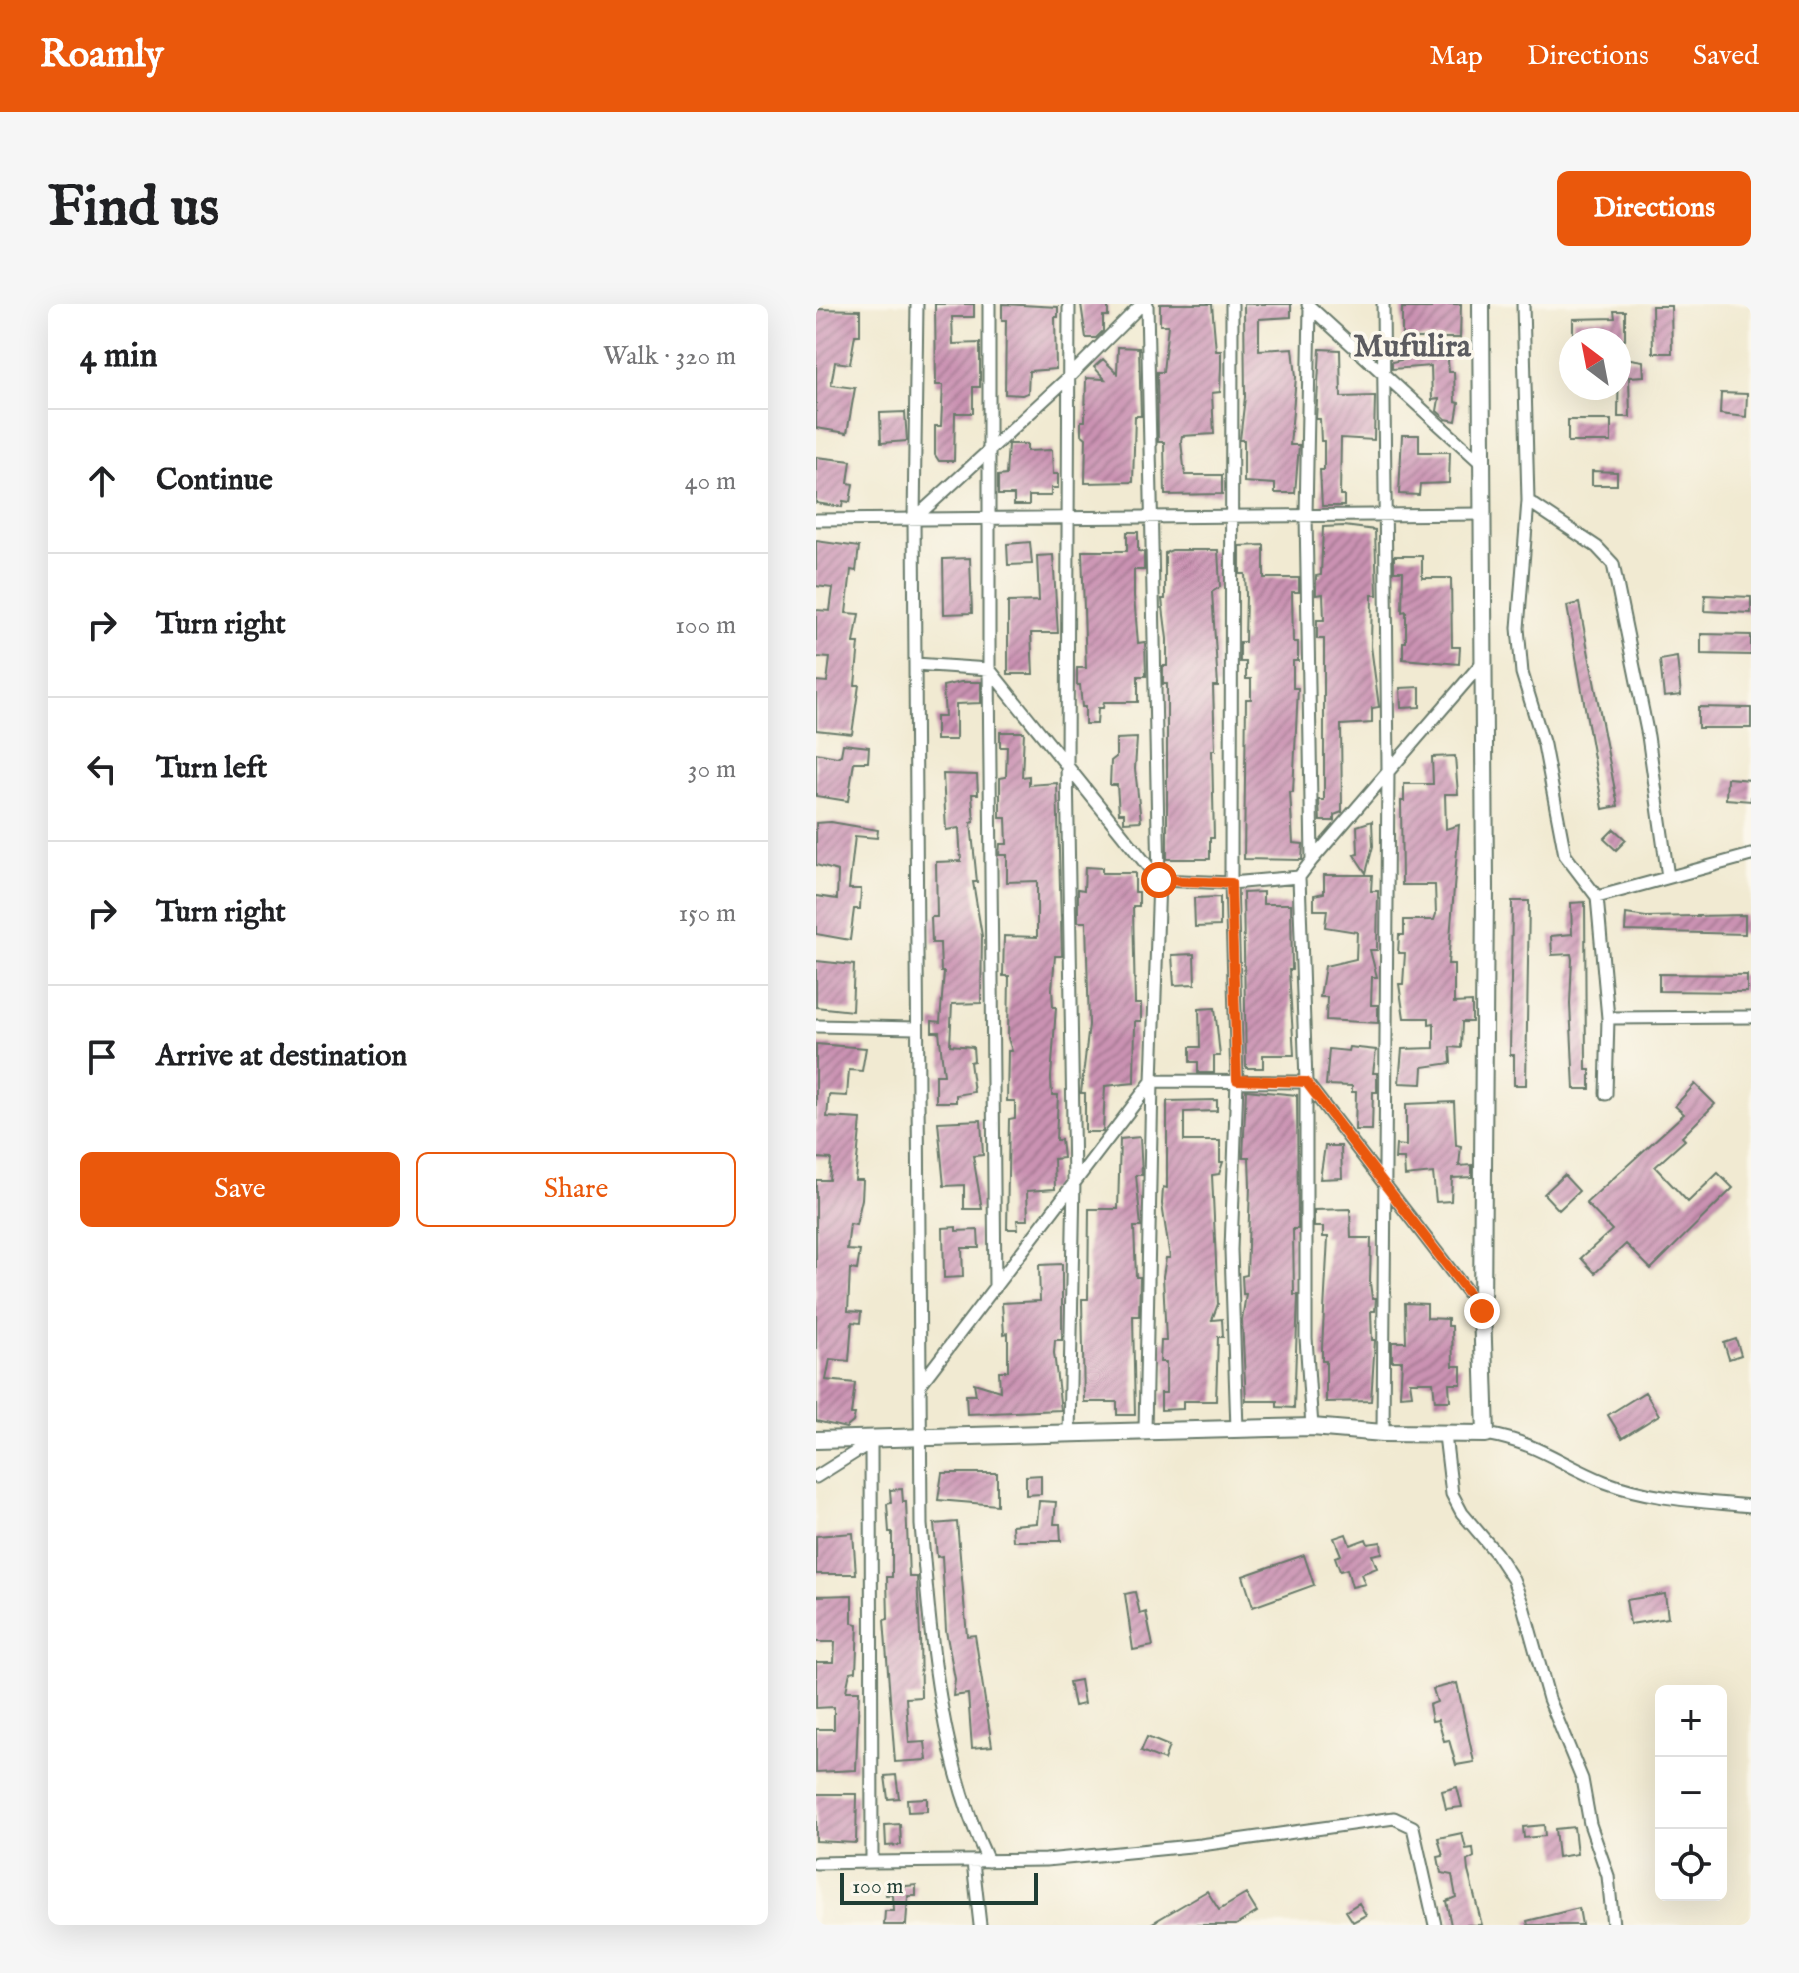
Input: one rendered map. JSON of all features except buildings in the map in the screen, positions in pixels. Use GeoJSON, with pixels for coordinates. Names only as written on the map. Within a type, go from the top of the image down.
{"type":"FeatureCollection","features":[{"type":"Feature","properties":{"kind":"street"},"geometry":{"type":"LineString","coordinates":[[917,304],[914,519],[921,1525],[935,1673],[955,1772],[973,1828],[988,1861]]}},
{"type":"Feature","properties":{"kind":"street"},"geometry":{"type":"LineString","coordinates":[[989,304],[995,1288]]}},
{"type":"Feature","properties":{"kind":"street"},"geometry":{"type":"LineString","coordinates":[[1069,304],[1067,766],[1074,1180],[1069,1435]]}},
{"type":"Feature","properties":{"kind":"street"},"geometry":{"type":"LineString","coordinates":[[914,519],[1144,304]]}},
{"type":"Feature","properties":{"kind":"street"},"geometry":{"type":"LineString","coordinates":[[1144,304],[1159,880],[1145,1431]]}},
{"type":"Feature","properties":{"kind":"street"},"geometry":{"type":"LineString","coordinates":[[1232,304],[1231,883],[1237,1080],[1231,1250],[1237,1429]]}},
{"type":"Feature","properties":{"kind":"street"},"geometry":{"type":"LineString","coordinates":[[1383,304],[1388,769],[1383,1433]]}},
{"type":"Feature","properties":{"kind":"street"},"geometry":{"type":"LineString","coordinates":[[1481,304],[1484,514],[1481,664],[1485,886],[1482,1311],[1486,1434]]}},
{"type":"Feature","properties":{"kind":"street"},"geometry":{"type":"LineString","coordinates":[[1523,304],[1528,501],[1518,628],[1522,673],[1544,745],[1565,855],[1597,897],[1608,1018],[1606,1094]]}},
{"type":"Feature","properties":{"kind":"street"},"geometry":{"type":"LineString","coordinates":[[1309,306],[1481,463]]}},
{"type":"Feature","properties":{"kind":"street"},"geometry":{"type":"LineString","coordinates":[[1309,306],[1306,515],[1312,860]]}},
{"type":"Feature","properties":{"kind":"street"},"geometry":{"type":"LineString","coordinates":[[1528,501],[1597,547],[1613,564],[1648,736],[1668,877]]}},
{"type":"Feature","properties":{"kind":"street"},"geometry":{"type":"LineString","coordinates":[[816,520],[1484,514]]}},
{"type":"Feature","properties":{"kind":"street"},"geometry":{"type":"LineString","coordinates":[[915,664],[989,669],[1159,880],[1231,883],[1299,877]]}},
{"type":"Feature","properties":{"kind":"street"},"geometry":{"type":"LineString","coordinates":[[1312,1427],[1306,1338],[1306,1082],[1299,877],[1388,769],[1481,664]]}},
{"type":"Feature","properties":{"kind":"street"},"geometry":{"type":"LineString","coordinates":[[1597,897],[1751,855]]}},
{"type":"Feature","properties":{"kind":"street"},"geometry":{"type":"LineString","coordinates":[[1608,1018],[1751,1017]]}},
{"type":"Feature","properties":{"kind":"street"},"geometry":{"type":"LineString","coordinates":[[816,1026],[916,1028]]}},
{"type":"Feature","properties":{"kind":"street"},"geometry":{"type":"LineString","coordinates":[[920,1385],[1152,1081]]}},
{"type":"Feature","properties":{"kind":"street"},"geometry":{"type":"LineString","coordinates":[[1152,1081],[1306,1082]]}},
{"type":"Feature","properties":{"kind":"street"},"geometry":{"type":"LineString","coordinates":[[1306,1082],[1482,1311]]}},
{"type":"Feature","properties":{"kind":"street"},"geometry":{"type":"LineString","coordinates":[[816,1440],[1312,1427],[1383,1433],[1486,1434],[1521,1440],[1604,1481],[1644,1494],[1751,1506]]}},
{"type":"Feature","properties":{"kind":"street"},"geometry":{"type":"LineString","coordinates":[[1445,1435],[1452,1494],[1462,1513],[1496,1553],[1513,1579],[1549,1699],[1582,1779],[1590,1824],[1608,1876],[1613,1925]]}},
{"type":"Feature","properties":{"kind":"street"},"geometry":{"type":"LineString","coordinates":[[816,1477],[871,1440]]}},
{"type":"Feature","properties":{"kind":"street"},"geometry":{"type":"LineString","coordinates":[[871,1440],[872,1862]]}},
{"type":"Feature","properties":{"kind":"street"},"geometry":{"type":"LineString","coordinates":[[816,1863],[1046,1860],[1201,1845],[1394,1818],[1413,1827],[1435,1925]]}},
{"type":"Feature","properties":{"kind":"street"},"geometry":{"type":"LineString","coordinates":[[973,1862],[980,1925]]}},
{"type":"Feature","properties":{"kind":"district","name":"Mufulira"},"geometry":{"type":"Point","coordinates":[1412,347]}},
{"type":"Feature","properties":{"kind":"route"},"geometry":{"type":"LineString","coordinates":[[1159,880],[1231,883],[1237,1080],[1306,1082],[1482,1311]]}}]}
